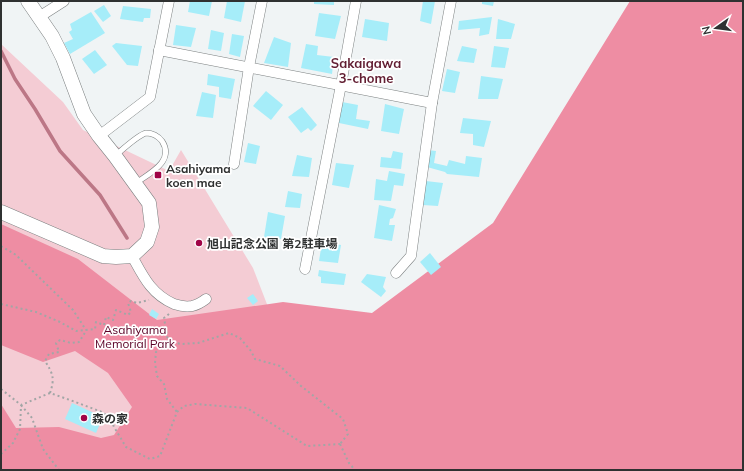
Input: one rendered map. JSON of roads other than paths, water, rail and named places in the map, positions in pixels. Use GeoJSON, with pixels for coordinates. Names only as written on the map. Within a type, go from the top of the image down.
{"type":"FeatureCollection","features":[{"type":"Feature","properties":{"kind":"street"},"geometry":{"type":"LineString","coordinates":[[1,212],[103,256],[132,256],[147,242],[152,227],[148,203],[84,114],[63,58],[52,36],[28,1]]}},
{"type":"Feature","properties":{"kind":"street"},"geometry":{"type":"LineString","coordinates":[[39,18],[64,1]]}},
{"type":"Feature","properties":{"kind":"street"},"geometry":{"type":"LineString","coordinates":[[99,136],[150,97],[169,1]]}},
{"type":"Feature","properties":{"kind":"street"},"geometry":{"type":"LineString","coordinates":[[234,164],[249,67],[262,1]]}},
{"type":"Feature","properties":{"kind":"street"},"geometry":{"type":"LineString","coordinates":[[305,269],[356,1]]}},
{"type":"Feature","properties":{"kind":"street"},"geometry":{"type":"LineString","coordinates":[[396,273],[411,256],[432,103],[451,1]]}},
{"type":"Feature","properties":{"kind":"street"},"geometry":{"type":"LineString","coordinates":[[159,50],[432,103]]}},
{"type":"Feature","properties":{"kind":"street"},"geometry":{"type":"LineString","coordinates":[[132,256],[152,289],[160,296],[177,305],[186,307],[194,306],[206,299]]}},
{"type":"Feature","properties":{"kind":"lane"},"geometry":{"type":"LineString","coordinates":[[115,156],[139,136],[146,134],[153,134],[159,137],[164,144],[166,152],[164,161],[160,166],[134,184]]}},
{"type":"Feature","properties":{"kind":"waterway"},"geometry":{"type":"LineString","coordinates":[[1,51],[15,79],[60,151],[100,195],[127,238]]}},
{"type":"Feature","properties":{"kind":"place","name":"Asahiyama koen mae"},"geometry":{"type":"Point","coordinates":[158,175]}},
{"type":"Feature","properties":{"kind":"place","name":"旭山記念公園 第2駐車場"},"geometry":{"type":"Point","coordinates":[199,243]}},
{"type":"Feature","properties":{"kind":"place","name":"森の家"},"geometry":{"type":"Point","coordinates":[84,418]}},
{"type":"Feature","properties":{"kind":"district","name":"Sakaigawa 3-chome"},"geometry":{"type":"Point","coordinates":[366,70]}},
{"type":"Feature","properties":{"kind":"park label","name":"Asahiyama Memorial Park"},"geometry":{"type":"Point","coordinates":[135,336]}}]}
